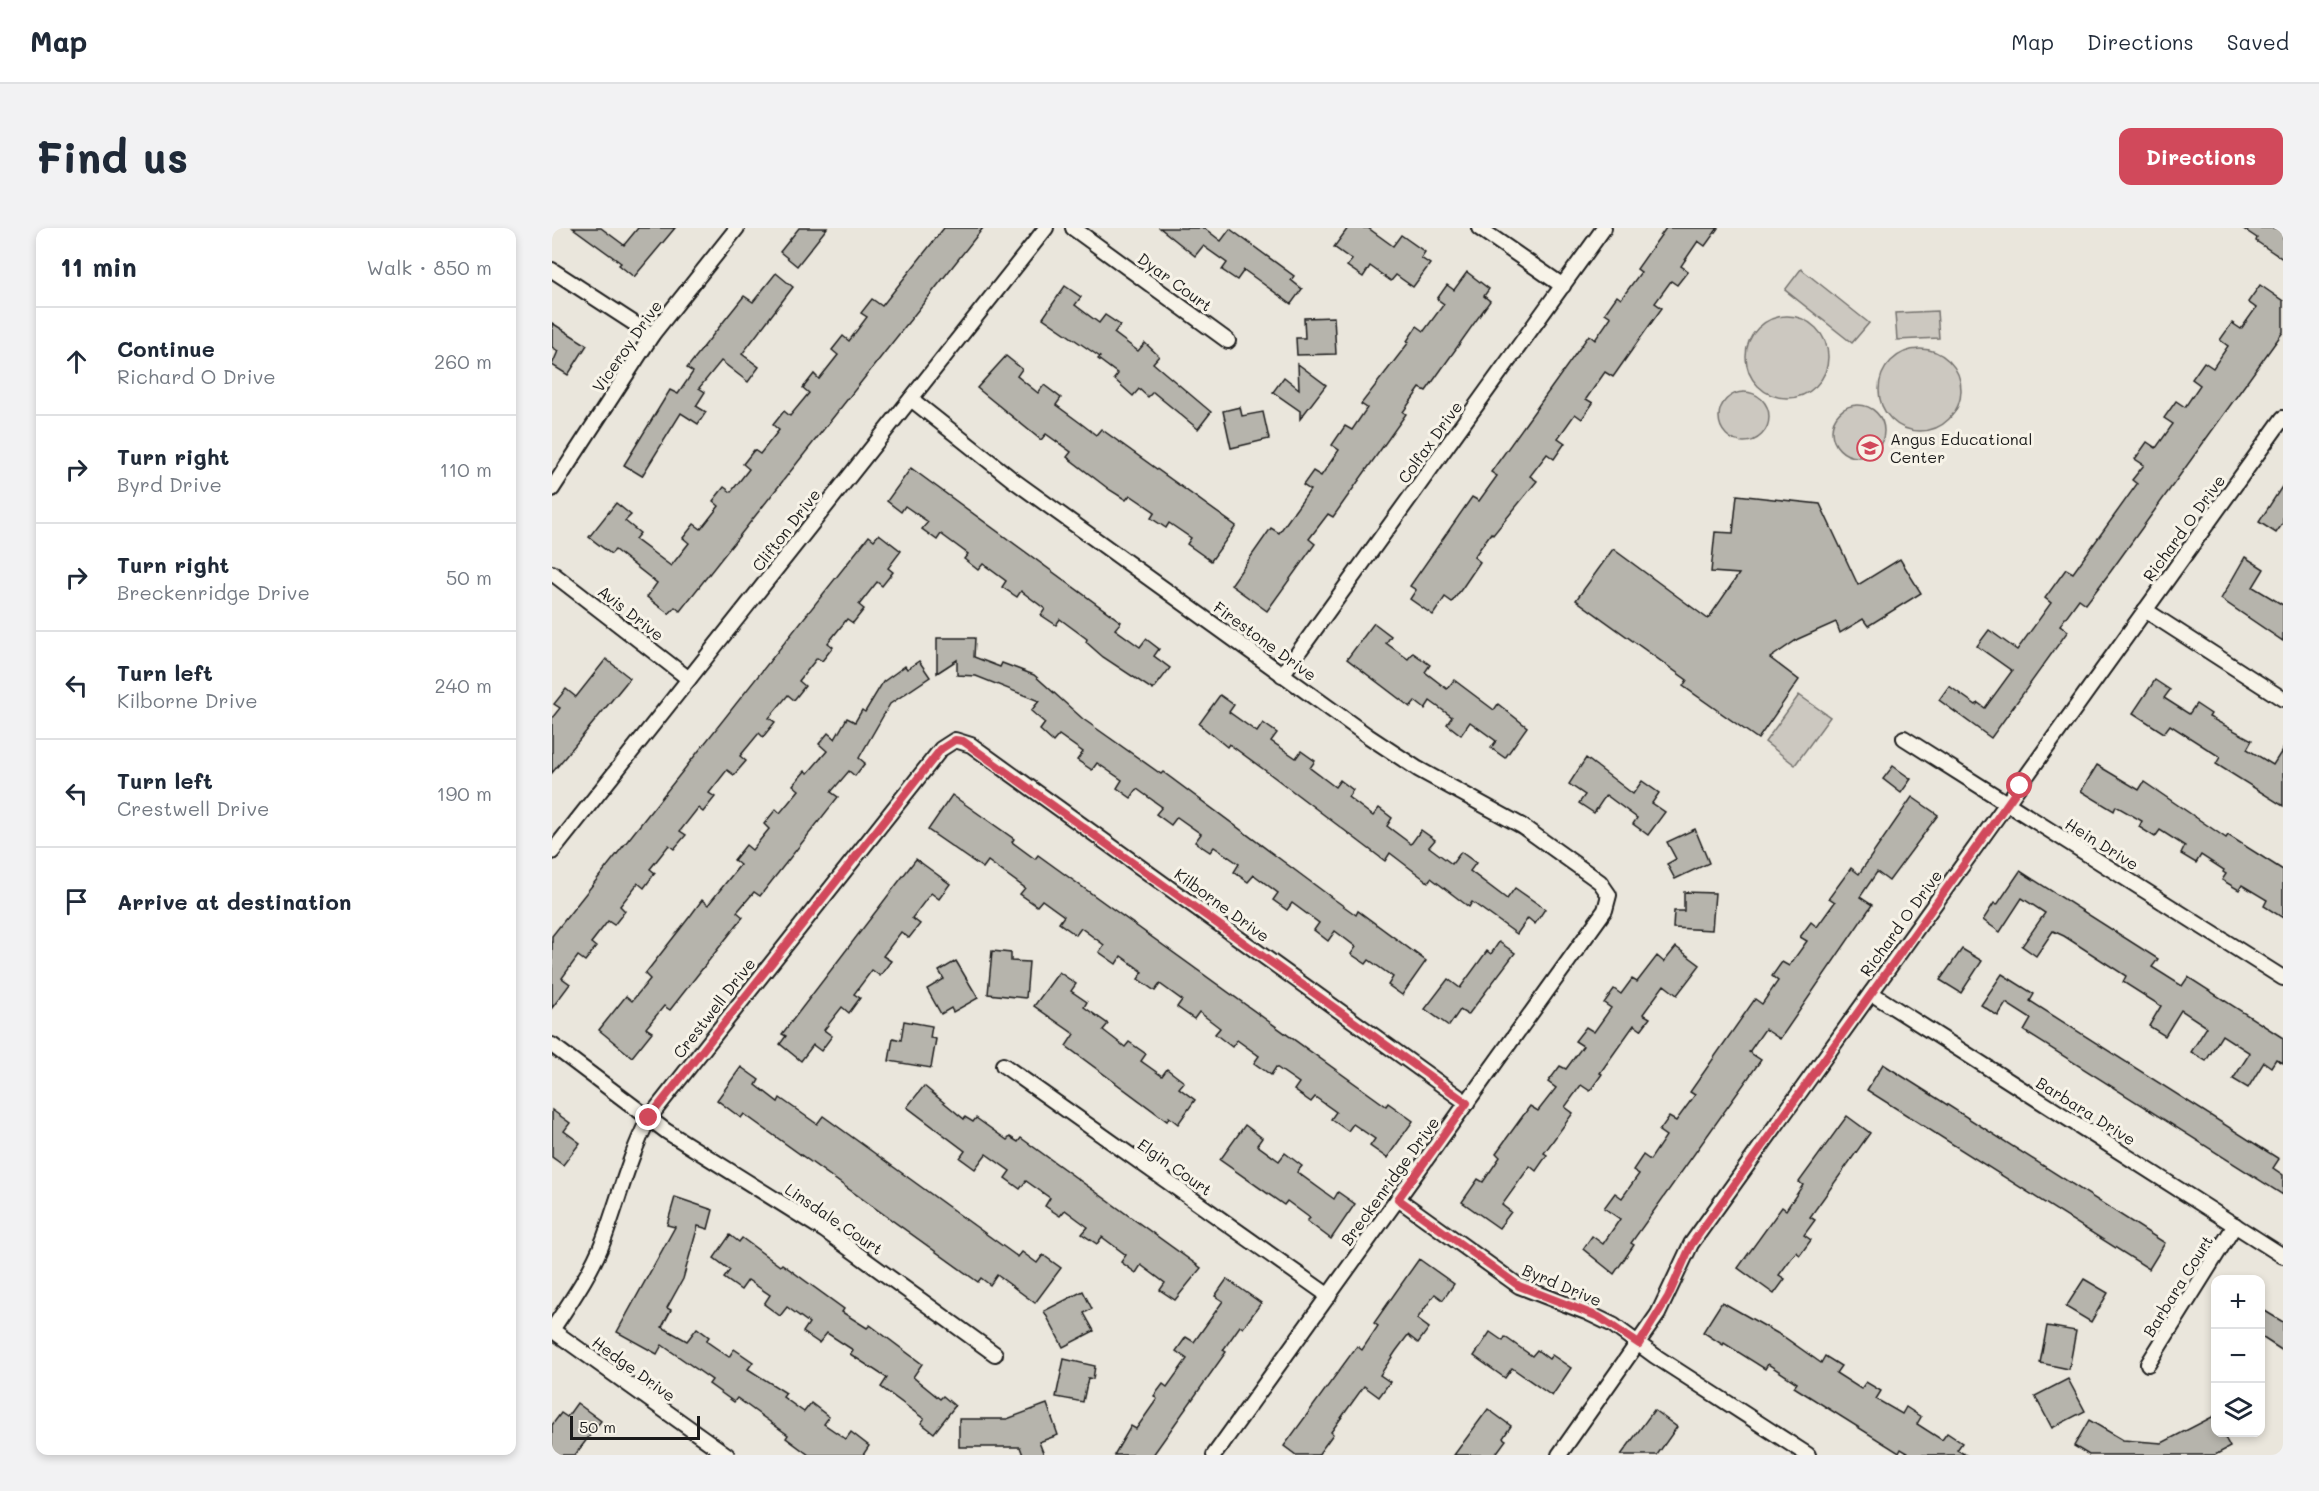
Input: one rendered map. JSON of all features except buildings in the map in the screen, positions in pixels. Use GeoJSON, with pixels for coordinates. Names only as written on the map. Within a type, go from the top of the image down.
{"type":"FeatureCollection","features":[{"type":"Feature","properties":{"kind":"street","name":"Viceroy Drive"},"geometry":{"type":"LineString","coordinates":[[552,489],[652,335],[737,228]]}},
{"type":"Feature","properties":{"kind":"street","name":"Clifton Drive"},"geometry":{"type":"LineString","coordinates":[[552,852],[1046,228]]}},
{"type":"Feature","properties":{"kind":"street","name":"Dyar Court"},"geometry":{"type":"LineString","coordinates":[[1073,228],[1228,341]]}},
{"type":"Feature","properties":{"kind":"street"},"geometry":{"type":"LineString","coordinates":[[1479,228],[1563,286]]}},
{"type":"Feature","properties":{"kind":"street","name":"Colfax Drive"},"geometry":{"type":"LineString","coordinates":[[1282,675],[1604,228]]}},
{"type":"Feature","properties":{"kind":"street"},"geometry":{"type":"LineString","coordinates":[[552,270],[652,335]]}},
{"type":"Feature","properties":{"kind":"street","name":"Firestone Drive"},"geometry":{"type":"LineString","coordinates":[[911,399],[1013,480],[1282,675],[1401,759],[1521,826],[1600,882],[1608,895]]}},
{"type":"Feature","properties":{"kind":"street","name":"Richard O Drive"},"geometry":{"type":"LineString","coordinates":[[1559,1455],[1639,1344],[1668,1297],[1691,1245],[2283,418]]}},
{"type":"Feature","properties":{"kind":"street","name":"Avis Drive"},"geometry":{"type":"LineString","coordinates":[[552,573],[689,679]]}},
{"type":"Feature","properties":{"kind":"street"},"geometry":{"type":"LineString","coordinates":[[2145,610],[2283,699]]}},
{"type":"Feature","properties":{"kind":"street","name":"Hein Drive"},"geometry":{"type":"LineString","coordinates":[[1904,738],[2283,978]]}},
{"type":"Feature","properties":{"kind":"street","name":"Kilborne Drive"},"geometry":{"type":"LineString","coordinates":[[955,740],[971,745],[1467,1103]]}},
{"type":"Feature","properties":{"kind":"street","name":"Crestwell Drive"},"geometry":{"type":"LineString","coordinates":[[552,1330],[576,1294],[604,1240],[632,1153],[649,1118],[941,749],[955,740]]}},
{"type":"Feature","properties":{"kind":"street","name":"Breckenridge Drive"},"geometry":{"type":"LineString","coordinates":[[1214,1455],[1605,910],[1608,895]]}},
{"type":"Feature","properties":{"kind":"street","name":"Barbara Drive"},"geometry":{"type":"LineString","coordinates":[[1871,993],[2283,1256]]}},
{"type":"Feature","properties":{"kind":"street"},"geometry":{"type":"LineString","coordinates":[[552,1045],[649,1118]]}},
{"type":"Feature","properties":{"kind":"street","name":"Elgin Court"},"geometry":{"type":"LineString","coordinates":[[1003,1065],[1329,1296]]}},
{"type":"Feature","properties":{"kind":"street","name":"Linsdale Court"},"geometry":{"type":"LineString","coordinates":[[649,1118],[824,1230],[995,1354]]}},
{"type":"Feature","properties":{"kind":"street","name":"Byrd Drive"},"geometry":{"type":"LineString","coordinates":[[1398,1199],[1519,1286],[1599,1317],[1808,1455]]}},
{"type":"Feature","properties":{"kind":"street","name":"Barbara Court"},"geometry":{"type":"LineString","coordinates":[[2148,1364],[2235,1225]]}},
{"type":"Feature","properties":{"kind":"street","name":"Hedge Drive"},"geometry":{"type":"LineString","coordinates":[[552,1330],[727,1455]]}},
{"type":"Feature","properties":{"kind":"shaded area"},"geometry":{"type":"Polygon","coordinates":[[[1801,269],[1869,323],[1852,343],[1785,290],[1801,269]]]}},
{"type":"Feature","properties":{"kind":"shaded area"},"geometry":{"type":"Polygon","coordinates":[[[1937,311],[1939,338],[1897,340],[1895,313],[1937,311]]]}},
{"type":"Feature","properties":{"kind":"shaded area"},"geometry":{"type":"Polygon","coordinates":[[[1787,316],[1803,319],[1816,328],[1825,341],[1828,357],[1825,373],[1816,386],[1803,395],[1787,398],[1771,395],[1758,386],[1749,373],[1746,357],[1749,341],[1758,328],[1771,319],[1787,316]]]}},
{"type":"Feature","properties":{"kind":"shaded area"},"geometry":{"type":"Polygon","coordinates":[[[1912,349],[1928,349],[1943,356],[1954,367],[1961,382],[1958,406],[1949,419],[1928,431],[1912,431],[1897,424],[1886,413],[1879,398],[1879,382],[1886,367],[1897,356],[1912,349]]]}},
{"type":"Feature","properties":{"kind":"shaded area"},"geometry":{"type":"Polygon","coordinates":[[[1749,392],[1762,399],[1768,407],[1768,427],[1762,435],[1754,441],[1739,442],[1726,435],[1720,427],[1719,412],[1726,399],[1734,393],[1749,392]]]}},
{"type":"Feature","properties":{"kind":"shaded area"},"geometry":{"type":"Polygon","coordinates":[[[1858,405],[1872,409],[1880,417],[1884,431],[1880,445],[1872,453],[1858,457],[1844,453],[1836,445],[1832,431],[1836,417],[1844,409],[1858,405]]]}},
{"type":"Feature","properties":{"kind":"shaded area"},"geometry":{"type":"Polygon","coordinates":[[[1799,695],[1830,717],[1795,765],[1765,742],[1799,695]]]}},
{"type":"Feature","properties":{"kind":"place","name":"Angus Educational Center"},"geometry":{"type":"Point","coordinates":[1870,448]}},
{"type":"Feature","properties":{"kind":"route"},"geometry":{"type":"LineString","coordinates":[[649,1118],[941,749],[947,743],[955,740],[963,741],[1467,1103],[1398,1199],[1519,1286],[1599,1317],[1639,1344],[1668,1297],[1691,1245],[2020,786]]}}]}
